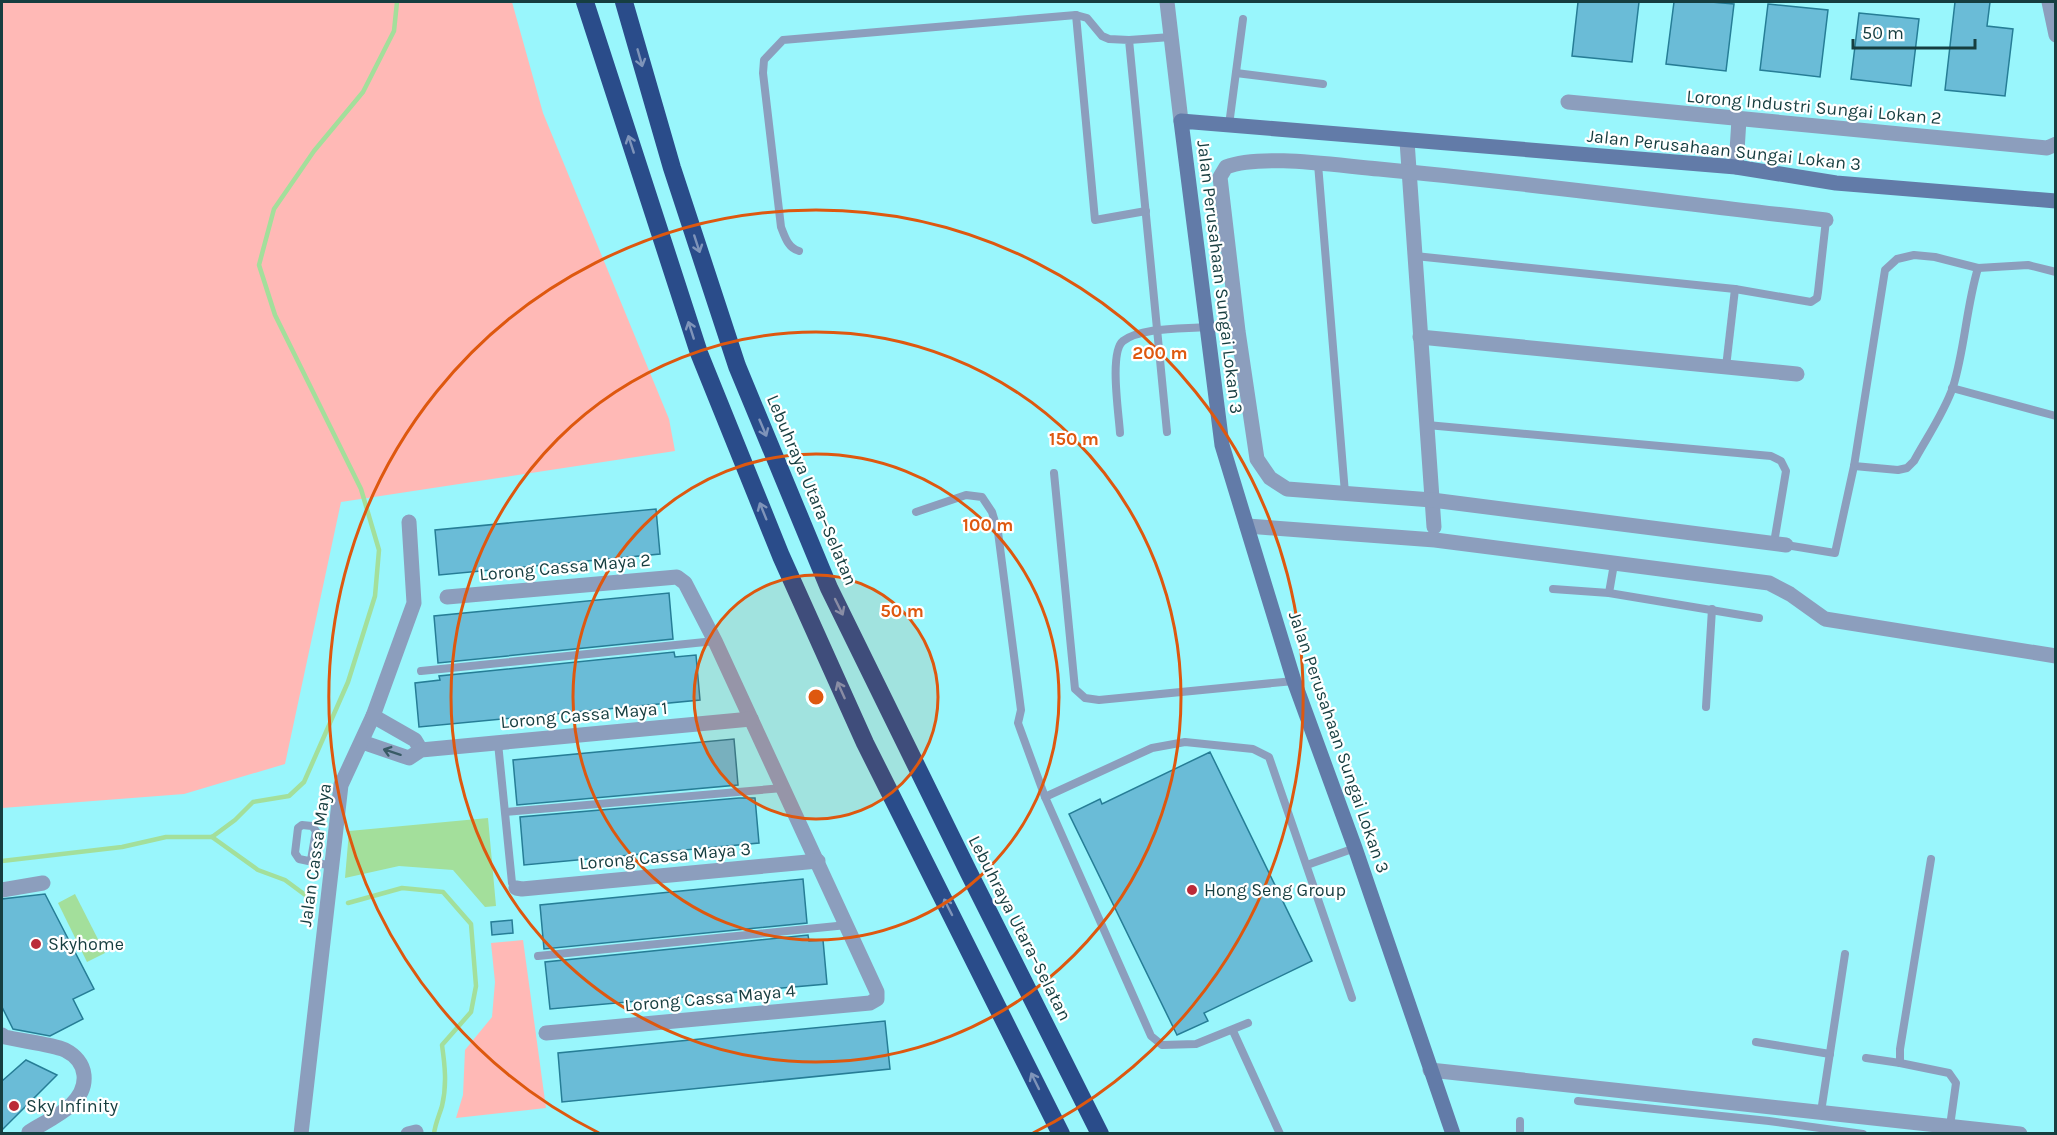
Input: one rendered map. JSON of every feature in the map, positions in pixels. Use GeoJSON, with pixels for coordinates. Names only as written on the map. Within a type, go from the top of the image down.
{"type":"FeatureCollection","features":[{"type":"Feature","properties":{"kind":"highway"},"geometry":{"type":"LineString","coordinates":[[585,2],[699,353],[781,556],[865,743],[1061,1134]]}},
{"type":"Feature","properties":{"kind":"highway","name":"Lebuhraya Utara–Selatan"},"geometry":{"type":"LineString","coordinates":[[624,2],[672,168],[737,366],[825,577],[969,873],[1100,1134]]}},
{"type":"Feature","properties":{"kind":"main road","name":"Jalan Perusahaan Sungai Lokan 3"},"geometry":{"type":"LineString","coordinates":[[1453,1134],[1355,848],[1294,681],[1222,445],[1181,121],[1736,167],[1836,183],[2055,201]]}},
{"type":"Feature","properties":{"kind":"main road"},"geometry":{"type":"LineString","coordinates":[[2039,201],[2055,195]]}},
{"type":"Feature","properties":{"kind":"street"},"geometry":{"type":"LineString","coordinates":[[1167,2],[1181,121]]}},
{"type":"Feature","properties":{"kind":"street"},"geometry":{"type":"LineString","coordinates":[[2049,2],[2055,35]]}},
{"type":"Feature","properties":{"kind":"street","name":"Lorong Industri Sungai Lokan 2"},"geometry":{"type":"LineString","coordinates":[[1568,102],[2047,148],[2055,144]]}},
{"type":"Feature","properties":{"kind":"street"},"geometry":{"type":"LineString","coordinates":[[1736,167],[1739,119]]}},
{"type":"Feature","properties":{"kind":"street"},"geometry":{"type":"LineString","coordinates":[[1407,141],[1434,534]]}},
{"type":"Feature","properties":{"kind":"street"},"geometry":{"type":"LineString","coordinates":[[1780,544],[1432,500],[1287,489],[1270,478],[1257,459],[1236,321],[1220,177],[1226,167],[1249,161],[1317,164],[1409,172],[1826,220]]}},
{"type":"Feature","properties":{"kind":"street"},"geometry":{"type":"LineString","coordinates":[[1420,337],[1797,374]]}},
{"type":"Feature","properties":{"kind":"street","name":"Jalan Cassa Maya"},"geometry":{"type":"LineString","coordinates":[[301,1134],[341,785],[373,716],[414,603],[409,522]]}},
{"type":"Feature","properties":{"kind":"street"},"geometry":{"type":"LineString","coordinates":[[1247,526],[1434,534],[1614,564],[1769,583],[1790,594],[1824,619],[2055,656]]}},
{"type":"Feature","properties":{"kind":"street","name":"Lorong Cassa Maya 2"},"geometry":{"type":"LineString","coordinates":[[447,597],[677,577],[685,583],[715,641]]}},
{"type":"Feature","properties":{"kind":"street"},"geometry":{"type":"LineString","coordinates":[[715,641],[847,925]]}},
{"type":"Feature","properties":{"kind":"street"},"geometry":{"type":"LineString","coordinates":[[373,716],[415,740],[421,750]]}},
{"type":"Feature","properties":{"kind":"street","name":"Lorong Cassa Maya 1"},"geometry":{"type":"LineString","coordinates":[[362,742],[409,758],[421,750],[750,718]]}},
{"type":"Feature","properties":{"kind":"street","name":"Lorong Cassa Maya 3"},"geometry":{"type":"LineString","coordinates":[[516,888],[522,890],[818,861]]}},
{"type":"Feature","properties":{"kind":"street"},"geometry":{"type":"LineString","coordinates":[[2,890],[43,883]]}},
{"type":"Feature","properties":{"kind":"street","name":"Lorong Cassa Maya 4"},"geometry":{"type":"LineString","coordinates":[[546,1034],[870,1003],[877,999],[877,992],[847,925]]}},
{"type":"Feature","properties":{"kind":"street"},"geometry":{"type":"LineString","coordinates":[[2,1035],[65,1050],[84,1067],[85,1081],[80,1094],[71,1106],[28,1132]]}},
{"type":"Feature","properties":{"kind":"street"},"geometry":{"type":"LineString","coordinates":[[1430,1070],[1789,1116],[1821,1112],[1950,1126],[1970,1131],[2020,1134]]}},
{"type":"Feature","properties":{"kind":"lane"},"geometry":{"type":"LineString","coordinates":[[799,251],[793,249],[787,242],[781,227],[763,73],[764,60],[783,40],[1076,15],[1087,18],[1102,36],[1109,39],[1171,37]]}},
{"type":"Feature","properties":{"kind":"lane"},"geometry":{"type":"LineString","coordinates":[[1076,15],[1095,220],[1146,211]]}},
{"type":"Feature","properties":{"kind":"lane"},"geometry":{"type":"LineString","coordinates":[[1229,125],[1243,19]]}},
{"type":"Feature","properties":{"kind":"lane"},"geometry":{"type":"LineString","coordinates":[[1129,40],[1167,432]]}},
{"type":"Feature","properties":{"kind":"lane"},"geometry":{"type":"LineString","coordinates":[[1236,73],[1323,84]]}},
{"type":"Feature","properties":{"kind":"lane"},"geometry":{"type":"LineString","coordinates":[[1317,164],[1345,493]]}},
{"type":"Feature","properties":{"kind":"lane"},"geometry":{"type":"LineString","coordinates":[[1415,256],[1735,289],[1811,302],[1817,298],[1826,220]]}},
{"type":"Feature","properties":{"kind":"lane"},"geometry":{"type":"LineString","coordinates":[[1427,425],[1771,456],[1781,461],[1786,471],[1780,544],[1835,553],[1854,466],[1885,270],[1897,259],[1914,255],[1935,257],[1978,268],[2028,266],[2055,272]]}},
{"type":"Feature","properties":{"kind":"lane"},"geometry":{"type":"LineString","coordinates":[[1854,466],[1898,470],[1907,468],[1914,461],[1945,407],[1952,388],[1959,366],[1970,295],[1978,268]]}},
{"type":"Feature","properties":{"kind":"lane"},"geometry":{"type":"LineString","coordinates":[[1726,367],[1735,289]]}},
{"type":"Feature","properties":{"kind":"lane"},"geometry":{"type":"LineString","coordinates":[[1120,433],[1116,362],[1123,341],[1140,333],[1206,327]]}},
{"type":"Feature","properties":{"kind":"lane"},"geometry":{"type":"LineString","coordinates":[[1952,388],[2055,416]]}},
{"type":"Feature","properties":{"kind":"lane"},"geometry":{"type":"LineString","coordinates":[[1054,473],[1075,689],[1085,698],[1099,700],[1294,681]]}},
{"type":"Feature","properties":{"kind":"lane"},"geometry":{"type":"LineString","coordinates":[[916,512],[966,495],[982,497],[992,512],[998,532],[1019,700],[1018,723],[1045,797],[1151,1036],[1162,1045],[1196,1044],[1233,1031],[1248,1023]]}},
{"type":"Feature","properties":{"kind":"lane"},"geometry":{"type":"LineString","coordinates":[[1609,593],[1614,564]]}},
{"type":"Feature","properties":{"kind":"lane"},"geometry":{"type":"LineString","coordinates":[[1553,589],[1609,593],[1759,618]]}},
{"type":"Feature","properties":{"kind":"lane"},"geometry":{"type":"LineString","coordinates":[[1706,706],[1712,609]]}},
{"type":"Feature","properties":{"kind":"lane"},"geometry":{"type":"LineString","coordinates":[[421,671],[715,641]]}},
{"type":"Feature","properties":{"kind":"lane"},"geometry":{"type":"LineString","coordinates":[[498,742],[512,883],[516,888]]}},
{"type":"Feature","properties":{"kind":"lane"},"geometry":{"type":"LineString","coordinates":[[1045,797],[1152,748],[1185,742],[1252,749],[1269,757],[1352,998]]}},
{"type":"Feature","properties":{"kind":"lane"},"geometry":{"type":"LineString","coordinates":[[505,812],[783,788]]}},
{"type":"Feature","properties":{"kind":"lane"},"geometry":{"type":"LineString","coordinates":[[1307,865],[1355,848]]}},
{"type":"Feature","properties":{"kind":"lane"},"geometry":{"type":"LineString","coordinates":[[1900,1062],[1900,1049],[1931,860]]}},
{"type":"Feature","properties":{"kind":"lane"},"geometry":{"type":"LineString","coordinates":[[311,861],[332,866]]}},
{"type":"Feature","properties":{"kind":"lane"},"geometry":{"type":"LineString","coordinates":[[538,956],[847,925]]}},
{"type":"Feature","properties":{"kind":"lane"},"geometry":{"type":"LineString","coordinates":[[1821,1112],[1845,954]]}},
{"type":"Feature","properties":{"kind":"lane"},"geometry":{"type":"LineString","coordinates":[[1233,1031],[1280,1134]]}},
{"type":"Feature","properties":{"kind":"lane"},"geometry":{"type":"LineString","coordinates":[[1756,1042],[1830,1054]]}},
{"type":"Feature","properties":{"kind":"lane"},"geometry":{"type":"LineString","coordinates":[[1866,1058],[1900,1062],[1949,1073],[1956,1083],[1950,1126]]}},
{"type":"Feature","properties":{"kind":"lane"},"geometry":{"type":"LineString","coordinates":[[1578,1101],[1789,1116],[1863,1134]]}},
{"type":"Feature","properties":{"kind":"lane"},"geometry":{"type":"LineString","coordinates":[[1788,1134],[1789,1116]]}},
{"type":"Feature","properties":{"kind":"lane"},"geometry":{"type":"LineString","coordinates":[[1520,1121],[1520,1134]]}},
{"type":"Feature","properties":{"kind":"shaded area"},"geometry":{"type":"Polygon","coordinates":[[[2,2],[512,2],[543,113],[669,419],[675,451],[341,502],[285,764],[184,794],[2,808],[2,2]]]}},
{"type":"Feature","properties":{"kind":"shaded area"},"geometry":{"type":"Polygon","coordinates":[[[488,818],[496,906],[485,907],[453,870],[399,866],[345,878],[349,831],[488,818]]]}},
{"type":"Feature","properties":{"kind":"shaded area"},"geometry":{"type":"Polygon","coordinates":[[[75,894],[105,953],[87,962],[58,903],[75,894]]]}},
{"type":"Feature","properties":{"kind":"shaded area"},"geometry":{"type":"Polygon","coordinates":[[[523,940],[546,1108],[456,1118],[463,1095],[465,1050],[492,1017],[495,982],[491,943],[523,940]]]}},
{"type":"Feature","properties":{"kind":"building"},"geometry":{"type":"Polygon","coordinates":[[[1578,2],[1639,2],[1632,62],[1572,56],[1578,2]]]}},
{"type":"Feature","properties":{"kind":"building"},"geometry":{"type":"Polygon","coordinates":[[[1674,2],[1734,4],[1726,71],[1666,64],[1674,2]]]}},
{"type":"Feature","properties":{"kind":"building"},"geometry":{"type":"Polygon","coordinates":[[[1955,2],[1990,2],[1987,26],[2013,29],[2005,96],[1945,90],[1955,2]]]}},
{"type":"Feature","properties":{"kind":"building"},"geometry":{"type":"Polygon","coordinates":[[[1768,4],[1828,10],[1820,77],[1760,70],[1768,4]]]}},
{"type":"Feature","properties":{"kind":"building"},"geometry":{"type":"Polygon","coordinates":[[[1859,13],[1919,19],[1911,86],[1851,79],[1859,13]]]}},
{"type":"Feature","properties":{"kind":"building"},"geometry":{"type":"Polygon","coordinates":[[[656,509],[660,554],[439,575],[435,530],[656,509]]]}},
{"type":"Feature","properties":{"kind":"building"},"geometry":{"type":"Polygon","coordinates":[[[669,593],[673,639],[438,663],[434,616],[669,593]]]}},
{"type":"Feature","properties":{"kind":"building"},"geometry":{"type":"Polygon","coordinates":[[[674,652],[675,657],[696,655],[700,700],[419,727],[415,683],[440,680],[439,676],[674,652]]]}},
{"type":"Feature","properties":{"kind":"building"},"geometry":{"type":"Polygon","coordinates":[[[734,739],[738,785],[517,805],[513,760],[734,739]]]}},
{"type":"Feature","properties":{"kind":"building","name":"Hong Seng Group"},"geometry":{"type":"Polygon","coordinates":[[[1210,752],[1312,961],[1204,1013],[1208,1021],[1177,1035],[1069,814],[1100,799],[1102,804],[1210,752]]]}},
{"type":"Feature","properties":{"kind":"building"},"geometry":{"type":"Polygon","coordinates":[[[755,798],[759,843],[524,865],[520,817],[755,798]]]}},
{"type":"Feature","properties":{"kind":"building"},"geometry":{"type":"Polygon","coordinates":[[[803,879],[807,923],[544,949],[540,905],[803,879]]]}},
{"type":"Feature","properties":{"kind":"building","name":"Skyhome"},"geometry":{"type":"Polygon","coordinates":[[[45,894],[94,989],[73,999],[83,1019],[50,1036],[13,1029],[2,1007],[2,899],[45,894]]]}},
{"type":"Feature","properties":{"kind":"building"},"geometry":{"type":"Polygon","coordinates":[[[512,920],[513,933],[492,935],[491,922],[512,920]]]}},
{"type":"Feature","properties":{"kind":"building"},"geometry":{"type":"Polygon","coordinates":[[[808,935],[809,941],[823,940],[827,984],[550,1009],[545,962],[808,935]]]}},
{"type":"Feature","properties":{"kind":"building"},"geometry":{"type":"Polygon","coordinates":[[[885,1021],[890,1069],[562,1102],[558,1053],[885,1021]]]}},
{"type":"Feature","properties":{"kind":"building","name":"Sky Infinity"},"geometry":{"type":"Polygon","coordinates":[[[26,1060],[57,1075],[2,1130],[2,1081],[26,1060]]]}},
{"type":"Feature","properties":{"kind":"waterway"},"geometry":{"type":"LineString","coordinates":[[2,861],[122,847],[166,837],[212,837],[235,820],[253,802],[289,796],[304,782],[348,682],[375,596],[379,550],[361,489],[275,315],[259,265],[274,209],[314,151],[363,92],[394,31],[397,2]]}},
{"type":"Feature","properties":{"kind":"waterway"},"geometry":{"type":"LineString","coordinates":[[212,837],[258,870],[285,880],[308,897]]}},
{"type":"Feature","properties":{"kind":"waterway"},"geometry":{"type":"LineString","coordinates":[[348,903],[402,888],[443,892],[471,924],[476,986],[471,1012],[442,1045],[445,1091],[434,1134]]}},
{"type":"Feature","properties":{"kind":"place","name":"Hong Seng Group"},"geometry":{"type":"Point","coordinates":[1192,890]}},
{"type":"Feature","properties":{"kind":"place","name":"Skyhome"},"geometry":{"type":"Point","coordinates":[36,944]}},
{"type":"Feature","properties":{"kind":"place","name":"Sky Infinity"},"geometry":{"type":"Point","coordinates":[14,1106]}}]}
